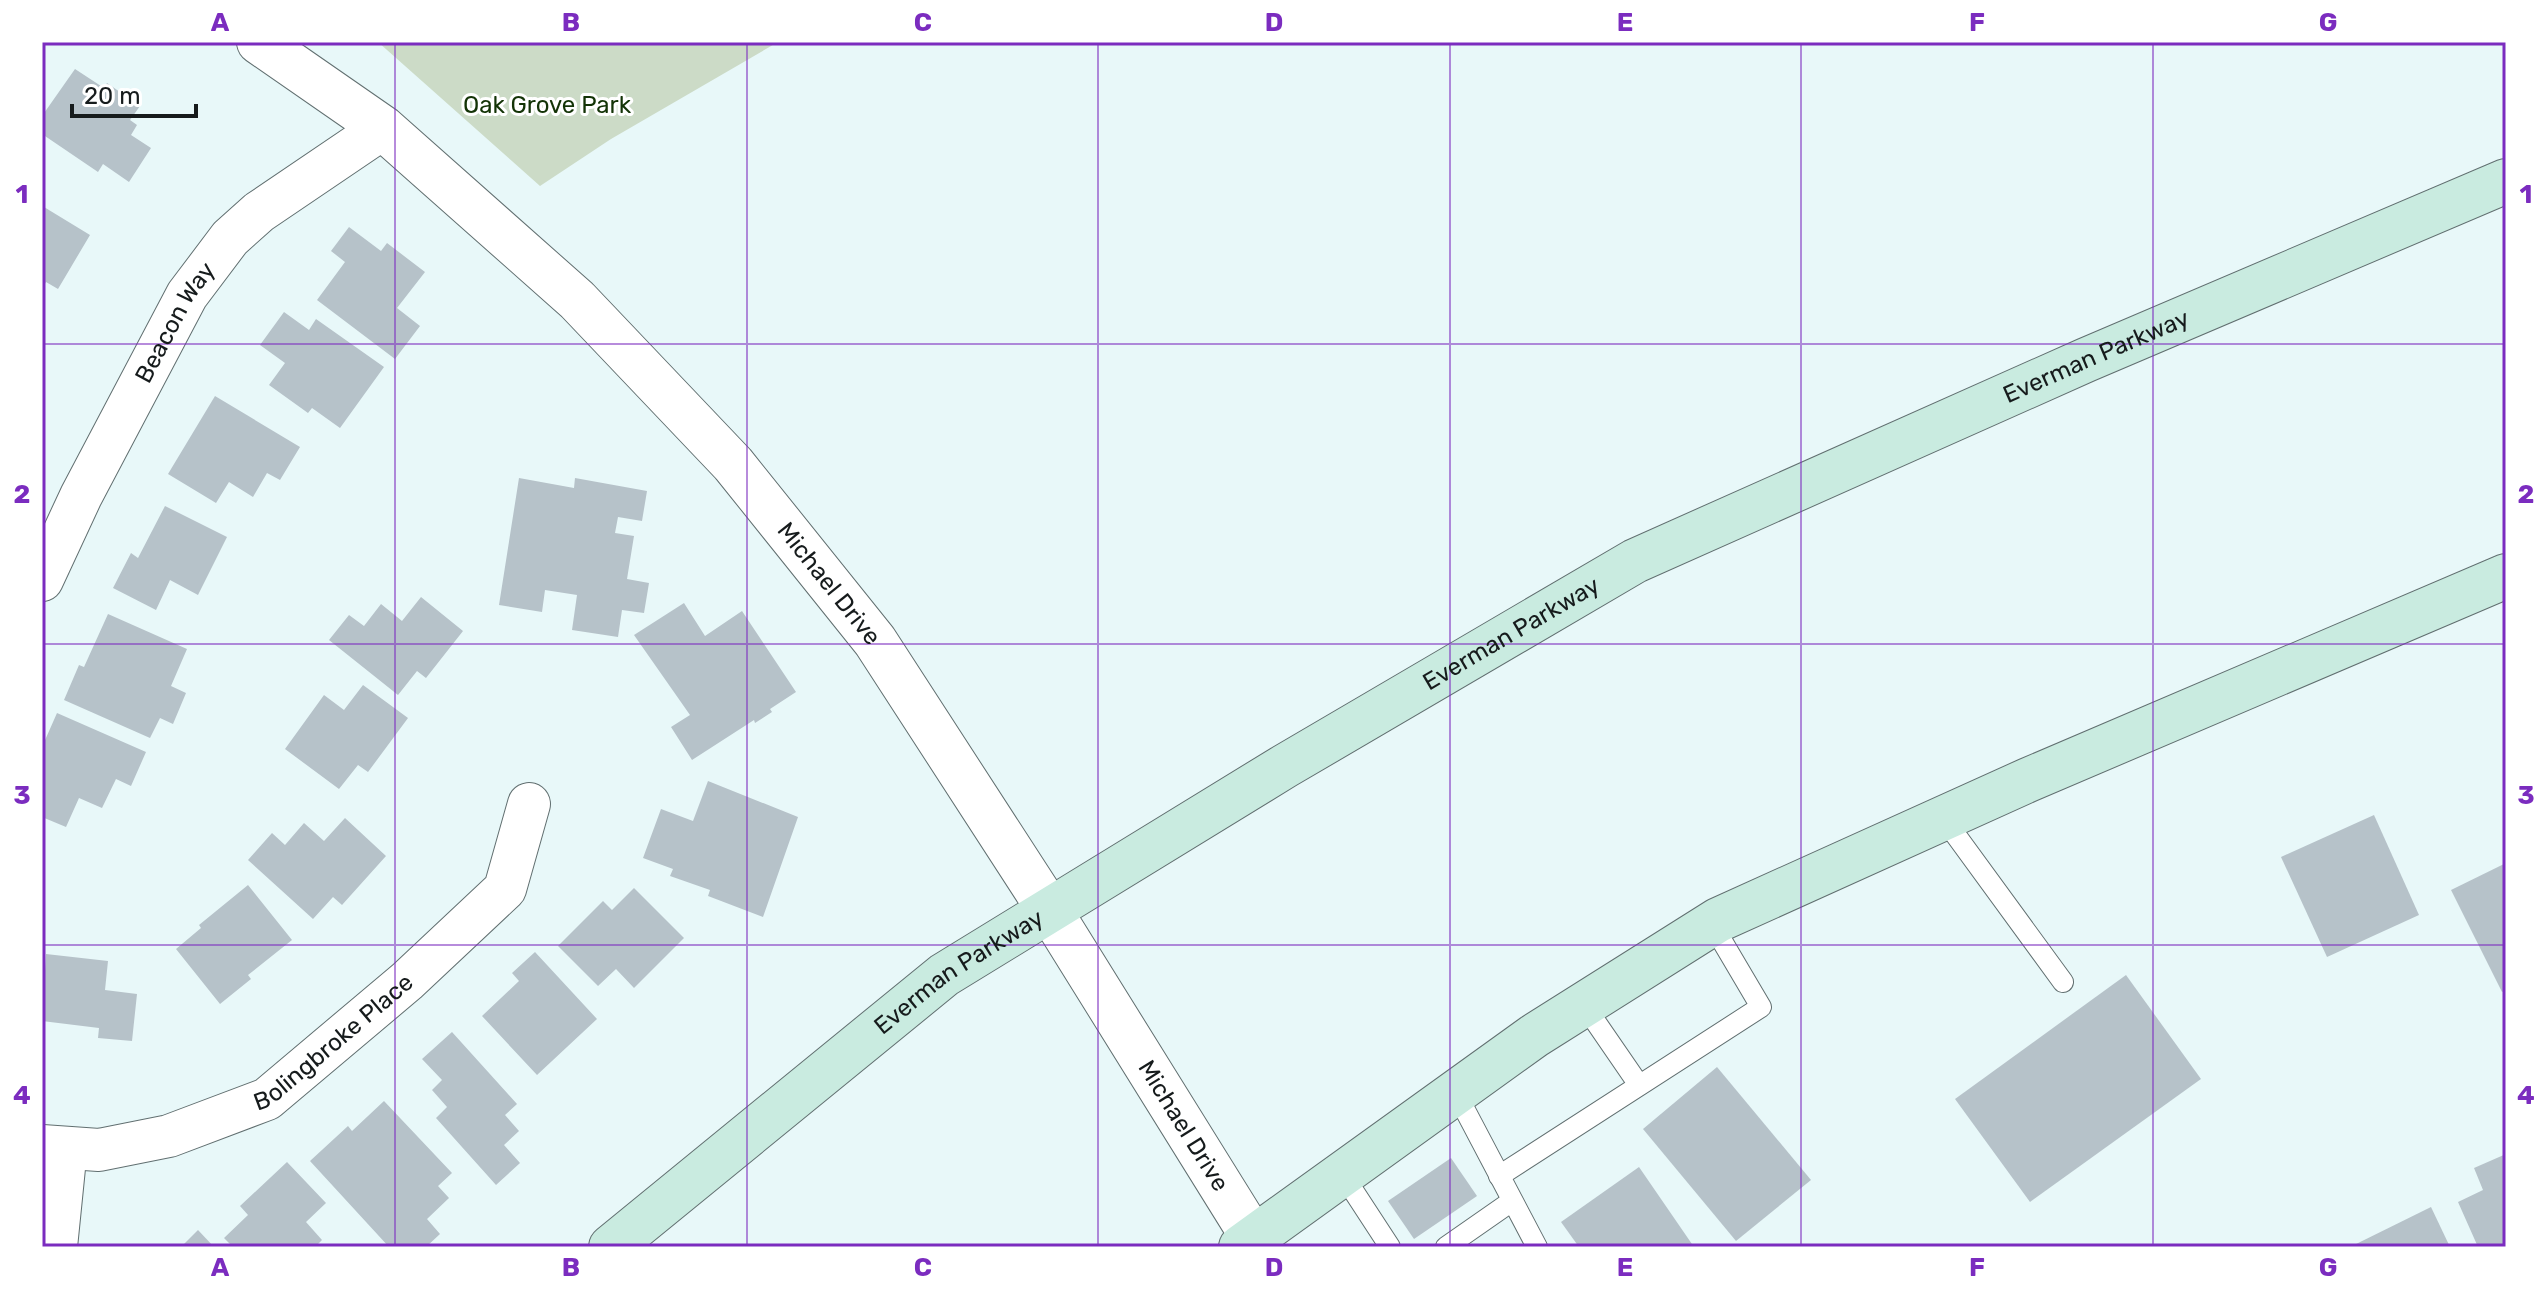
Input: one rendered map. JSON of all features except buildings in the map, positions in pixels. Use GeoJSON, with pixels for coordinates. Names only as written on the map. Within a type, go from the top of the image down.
{"type":"FeatureCollection","features":[{"type":"Feature","properties":{"kind":"main road","name":"Everman Parkway"},"geometry":{"type":"LineString","coordinates":[[611,1247],[944,975],[1285,766],[1635,561],[2086,360],[2506,181]]}},
{"type":"Feature","properties":{"kind":"main road"},"geometry":{"type":"LineString","coordinates":[[1252,1244],[1534,1036],[1712,924],[1944,819],[2506,576]]}},
{"type":"Feature","properties":{"kind":"street","name":"Michael Drive"},"geometry":{"type":"LineString","coordinates":[[259,42],[383,128],[577,300],[733,464],[875,641],[1050,911],[1252,1244]]}},
{"type":"Feature","properties":{"kind":"street","name":"Beacon Way"},"geometry":{"type":"LineString","coordinates":[[42,580],[81,496],[195,284],[230,238],[259,212],[383,128]]}},
{"type":"Feature","properties":{"kind":"street","name":"Bolingbroke Place"},"geometry":{"type":"LineString","coordinates":[[54,1147],[99,1150],[169,1136],[267,1099],[407,981],[505,889],[529,804]]}},
{"type":"Feature","properties":{"kind":"street"},"geometry":{"type":"LineString","coordinates":[[54,1147],[56,1247]]}},
{"type":"Feature","properties":{"kind":"lane"},"geometry":{"type":"LineString","coordinates":[[1944,819],[2063,982]]}},
{"type":"Feature","properties":{"kind":"lane"},"geometry":{"type":"LineString","coordinates":[[1499,1176],[1761,1007],[1712,924]]}},
{"type":"Feature","properties":{"kind":"lane"},"geometry":{"type":"LineString","coordinates":[[1584,1005],[1639,1085]]}},
{"type":"Feature","properties":{"kind":"lane"},"geometry":{"type":"LineString","coordinates":[[1456,1093],[1537,1247]]}},
{"type":"Feature","properties":{"kind":"lane"},"geometry":{"type":"LineString","coordinates":[[1343,1175],[1390,1247]]}},
{"type":"Feature","properties":{"kind":"lane"},"geometry":{"type":"LineString","coordinates":[[1446,1247],[1512,1201]]}},
{"type":"Feature","properties":{"kind":"green space","name":"Oak Grove Park"},"geometry":{"type":"Polygon","coordinates":[[[378,42],[778,42],[611,139],[540,186],[378,42]]]}}]}
